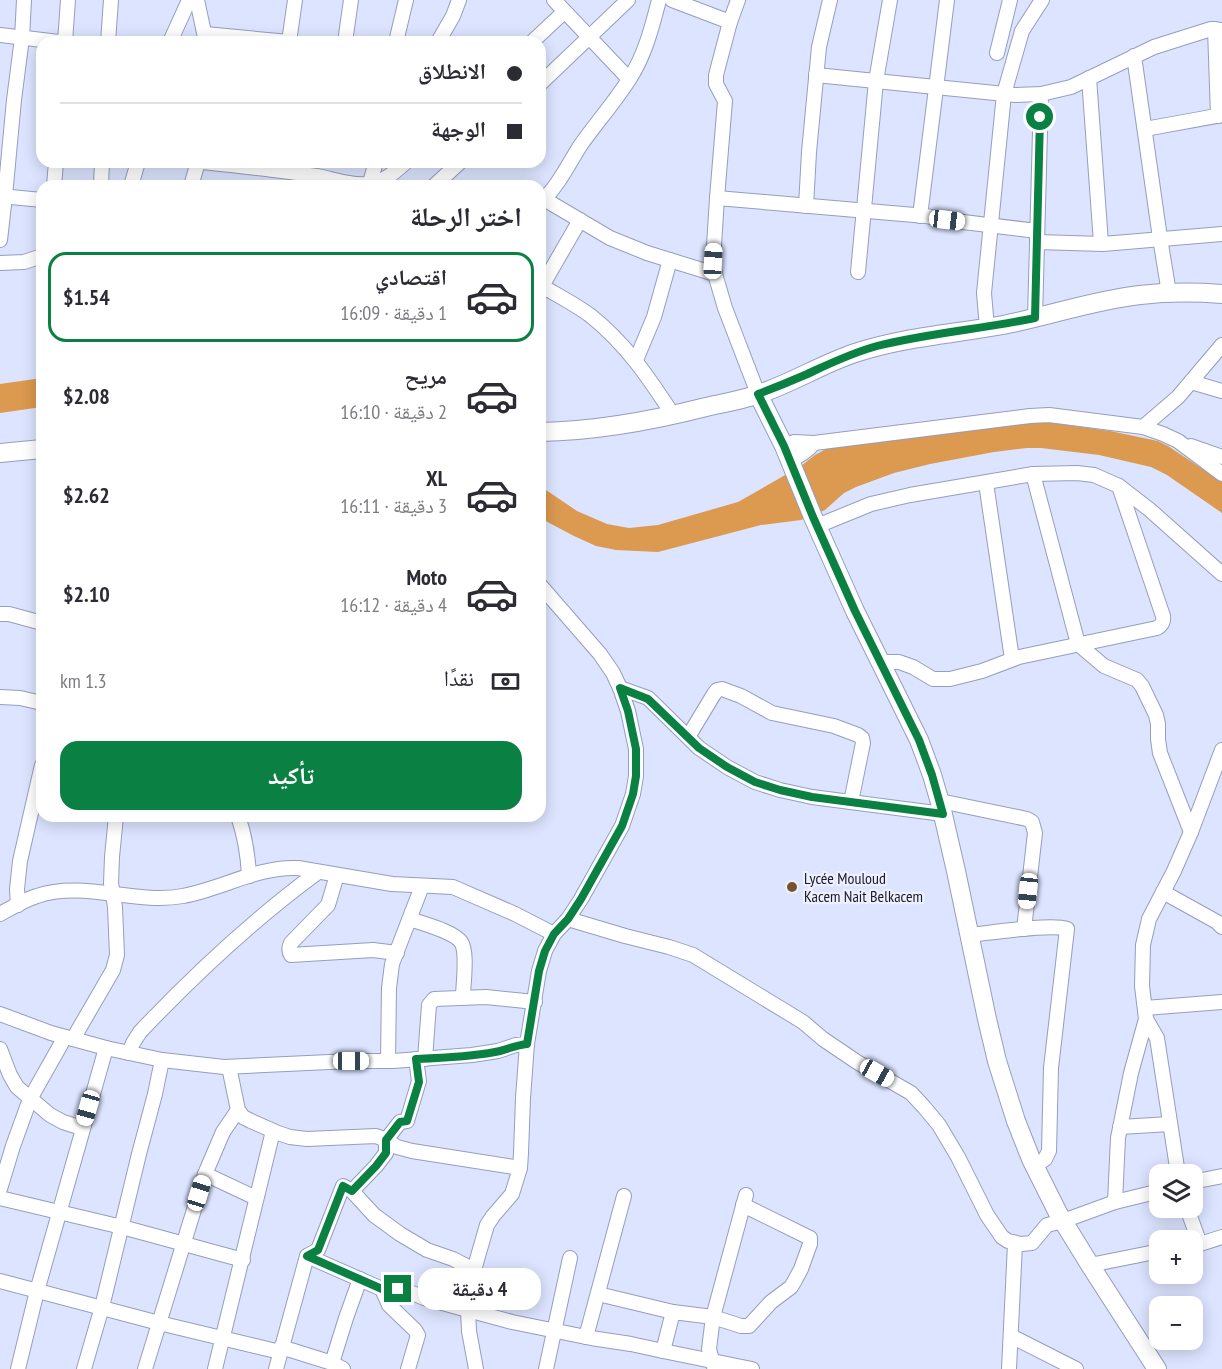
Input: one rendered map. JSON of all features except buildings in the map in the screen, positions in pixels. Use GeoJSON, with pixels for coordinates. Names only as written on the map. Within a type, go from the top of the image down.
{"type":"FeatureCollection","features":[{"type":"Feature","properties":{"kind":"street"},"geometry":{"type":"LineString","coordinates":[[0,240],[24,0]]}},
{"type":"Feature","properties":{"kind":"street"},"geometry":{"type":"LineString","coordinates":[[65,36],[69,0]]}},
{"type":"Feature","properties":{"kind":"street"},"geometry":{"type":"LineString","coordinates":[[108,36],[111,0]]}},
{"type":"Feature","properties":{"kind":"street"},"geometry":{"type":"LineString","coordinates":[[173,36],[189,0]]}},
{"type":"Feature","properties":{"kind":"street"},"geometry":{"type":"LineString","coordinates":[[197,0],[205,36]]}},
{"type":"Feature","properties":{"kind":"street"},"geometry":{"type":"LineString","coordinates":[[290,36],[295,0]]}},
{"type":"Feature","properties":{"kind":"street"},"geometry":{"type":"LineString","coordinates":[[346,36],[351,0]]}},
{"type":"Feature","properties":{"kind":"street"},"geometry":{"type":"LineString","coordinates":[[397,36],[406,0]]}},
{"type":"Feature","properties":{"kind":"street"},"geometry":{"type":"LineString","coordinates":[[441,36],[459,0]]}},
{"type":"Feature","properties":{"kind":"street"},"geometry":{"type":"LineString","coordinates":[[554,0],[629,79]]}},
{"type":"Feature","properties":{"kind":"street"},"geometry":{"type":"LineString","coordinates":[[546,78],[628,0]]}},
{"type":"Feature","properties":{"kind":"street"},"geometry":{"type":"LineString","coordinates":[[546,197],[637,66],[660,0]]}},
{"type":"Feature","properties":{"kind":"street"},"geometry":{"type":"LineString","coordinates":[[672,0],[730,22]]}},
{"type":"Feature","properties":{"kind":"street"},"geometry":{"type":"LineString","coordinates":[[738,0],[716,75],[716,84],[725,101],[713,261],[725,308],[758,394],[789,458],[855,611],[919,740],[932,775],[997,1061],[1016,1121],[1035,1166],[1063,1221],[1157,1369]]}},
{"type":"Feature","properties":{"kind":"street"},"geometry":{"type":"LineString","coordinates":[[806,206],[819,47],[830,0]]}},
{"type":"Feature","properties":{"kind":"street"},"geometry":{"type":"LineString","coordinates":[[858,272],[876,81],[890,0]]}},
{"type":"Feature","properties":{"kind":"street"},"geometry":{"type":"LineString","coordinates":[[920,216],[947,0]]}},
{"type":"Feature","properties":{"kind":"street"},"geometry":{"type":"LineString","coordinates":[[997,53],[1010,0]]}},
{"type":"Feature","properties":{"kind":"street"},"geometry":{"type":"LineString","coordinates":[[987,328],[984,293],[1004,94],[1022,31],[1042,0]]}},
{"type":"Feature","properties":{"kind":"street"},"geometry":{"type":"LineString","coordinates":[[538,36],[564,12]]}},
{"type":"Feature","properties":{"kind":"street"},"geometry":{"type":"LineString","coordinates":[[816,75],[1015,95],[1041,94],[1071,87],[1168,42],[1211,28],[1219,30],[1220,116],[1145,129]]}},
{"type":"Feature","properties":{"kind":"street"},"geometry":{"type":"LineString","coordinates":[[0,35],[36,40]]}},
{"type":"Feature","properties":{"kind":"street"},"geometry":{"type":"LineString","coordinates":[[1134,56],[1169,293]]}},
{"type":"Feature","properties":{"kind":"street"},"geometry":{"type":"LineString","coordinates":[[1089,78],[1101,243]]}},
{"type":"Feature","properties":{"kind":"street"},"geometry":{"type":"LineString","coordinates":[[1035,318],[1041,94]]}},
{"type":"Feature","properties":{"kind":"street"},"geometry":{"type":"LineString","coordinates":[[303,168],[320,169],[346,180]]}},
{"type":"Feature","properties":{"kind":"street"},"geometry":{"type":"LineString","coordinates":[[382,180],[399,168]]}},
{"type":"Feature","properties":{"kind":"street"},"geometry":{"type":"LineString","coordinates":[[440,180],[454,168]]}},
{"type":"Feature","properties":{"kind":"street"},"geometry":{"type":"LineString","coordinates":[[3,196],[36,199]]}},
{"type":"Feature","properties":{"kind":"street"},"geometry":{"type":"LineString","coordinates":[[717,198],[920,216],[991,226],[1037,236],[1110,244],[1222,234]]}},
{"type":"Feature","properties":{"kind":"street"},"geometry":{"type":"LineString","coordinates":[[546,203],[610,238],[647,253],[716,274]]}},
{"type":"Feature","properties":{"kind":"street"},"geometry":{"type":"LineString","coordinates":[[546,277],[580,220]]}},
{"type":"Feature","properties":{"kind":"street"},"geometry":{"type":"LineString","coordinates":[[0,263],[24,262],[36,258]]}},
{"type":"Feature","properties":{"kind":"street"},"geometry":{"type":"LineString","coordinates":[[636,360],[654,317],[670,260]]}},
{"type":"Feature","properties":{"kind":"street"},"geometry":{"type":"LineString","coordinates":[[546,288],[588,314],[616,338],[636,360],[673,415]]}},
{"type":"Feature","properties":{"kind":"street"},"geometry":{"type":"LineString","coordinates":[[546,432],[589,429],[673,415],[758,394],[836,360],[876,346],[910,339],[987,328],[1106,300],[1140,295],[1222,294]]}},
{"type":"Feature","properties":{"kind":"street"},"geometry":{"type":"LineString","coordinates":[[1143,427],[1178,397],[1222,345]]}},
{"type":"Feature","properties":{"kind":"street"},"geometry":{"type":"LineString","coordinates":[[1191,382],[1222,391]]}},
{"type":"Feature","properties":{"kind":"street"},"geometry":{"type":"LineString","coordinates":[[789,458],[794,442],[814,443],[1048,415],[1143,427],[1222,457]]}},
{"type":"Feature","properties":{"kind":"street"},"geometry":{"type":"LineString","coordinates":[[546,424],[564,432]]}},
{"type":"Feature","properties":{"kind":"street"},"geometry":{"type":"LineString","coordinates":[[1178,441],[1222,474]]}},
{"type":"Feature","properties":{"kind":"street"},"geometry":{"type":"LineString","coordinates":[[0,453],[36,450]]}},
{"type":"Feature","properties":{"kind":"street"},"geometry":{"type":"LineString","coordinates":[[815,521],[910,495],[1033,474],[1077,473],[1094,476],[1119,486],[1150,510],[1222,574]]}},
{"type":"Feature","properties":{"kind":"street"},"geometry":{"type":"LineString","coordinates":[[1033,474],[1078,644],[1104,666],[1137,680],[1142,686],[1156,715],[1160,753],[1191,832]]}},
{"type":"Feature","properties":{"kind":"street"},"geometry":{"type":"LineString","coordinates":[[986,483],[1012,659]]}},
{"type":"Feature","properties":{"kind":"street"},"geometry":{"type":"LineString","coordinates":[[880,662],[899,662],[914,667],[933,679],[950,679],[982,671],[1012,659],[1161,626],[1163,616],[1119,486]]}},
{"type":"Feature","properties":{"kind":"street"},"geometry":{"type":"LineString","coordinates":[[476,1369],[468,1310],[474,1270],[487,1225],[512,1194],[520,1168],[527,1044],[539,971],[545,951],[554,934],[568,919],[581,899],[622,826],[633,794],[636,776],[636,749],[628,711],[620,688],[600,654],[546,592]]}},
{"type":"Feature","properties":{"kind":"street"},"geometry":{"type":"LineString","coordinates":[[0,614],[9,614],[36,621]]}},
{"type":"Feature","properties":{"kind":"street"},"geometry":{"type":"LineString","coordinates":[[620,688],[648,699],[699,748],[755,782],[812,797],[941,808],[1028,819],[1032,822],[1035,833],[1024,929]]}},
{"type":"Feature","properties":{"kind":"street"},"geometry":{"type":"LineString","coordinates":[[688,737],[714,694],[717,690],[722,689],[741,696],[772,713],[834,726],[858,735],[862,738],[863,744],[851,802]]}},
{"type":"Feature","properties":{"kind":"street"},"geometry":{"type":"LineString","coordinates":[[0,697],[36,702]]}},
{"type":"Feature","properties":{"kind":"street"},"geometry":{"type":"LineString","coordinates":[[1115,1202],[1118,1138],[1145,1014],[1142,976],[1143,945],[1149,919],[1174,871],[1221,757]]}},
{"type":"Feature","properties":{"kind":"street"},"geometry":{"type":"LineString","coordinates":[[18,904],[17,889],[21,861],[36,792]]}},
{"type":"Feature","properties":{"kind":"street"},"geometry":{"type":"LineString","coordinates":[[0,1189],[30,1099],[113,970],[117,955],[117,931],[111,883],[115,822]]}},
{"type":"Feature","properties":{"kind":"street"},"geometry":{"type":"LineString","coordinates":[[240,822],[248,853],[249,876]]}},
{"type":"Feature","properties":{"kind":"street"},"geometry":{"type":"LineString","coordinates":[[0,914],[37,895],[62,891],[113,893],[143,898],[182,897],[277,868],[298,868],[382,883],[453,887],[554,934]]}},
{"type":"Feature","properties":{"kind":"street"},"geometry":{"type":"LineString","coordinates":[[129,1053],[140,1032],[196,976],[283,898],[318,872]]}},
{"type":"Feature","properties":{"kind":"street"},"geometry":{"type":"LineString","coordinates":[[337,875],[328,904],[291,943],[289,948],[291,955],[373,950],[396,953]]}},
{"type":"Feature","properties":{"kind":"street"},"geometry":{"type":"LineString","coordinates":[[388,1061],[389,988],[392,964],[422,886]]}},
{"type":"Feature","properties":{"kind":"street"},"geometry":{"type":"LineString","coordinates":[[1163,892],[1222,927]]}},
{"type":"Feature","properties":{"kind":"street"},"geometry":{"type":"LineString","coordinates":[[410,919],[450,934],[460,941],[464,948],[465,962],[463,998]]}},
{"type":"Feature","properties":{"kind":"street"},"geometry":{"type":"LineString","coordinates":[[568,919],[693,955],[803,1022],[823,1039],[911,1093],[944,1133],[987,1215],[1002,1237],[1008,1241],[1015,1244],[1032,1243],[1047,1225],[1115,1202],[1149,1194]]}},
{"type":"Feature","properties":{"kind":"street"},"geometry":{"type":"LineString","coordinates":[[970,935],[1024,929],[1062,927],[1067,929],[1051,1068],[1049,1151],[1045,1159],[1035,1166]]}},
{"type":"Feature","properties":{"kind":"street"},"geometry":{"type":"LineString","coordinates":[[352,1191],[386,1153],[386,1140],[400,1122],[407,1121],[419,1082],[420,1059],[429,1005],[434,999],[486,997],[535,1002]]}},
{"type":"Feature","properties":{"kind":"street"},"geometry":{"type":"LineString","coordinates":[[1145,1014],[1222,1002]]}},
{"type":"Feature","properties":{"kind":"street"},"geometry":{"type":"LineString","coordinates":[[0,1014],[40,1029],[105,1048],[162,1060],[229,1067],[388,1061],[472,1055],[527,1044]]}},
{"type":"Feature","properties":{"kind":"street"},"geometry":{"type":"LineString","coordinates":[[1145,1014],[1157,1038],[1176,1164]]}},
{"type":"Feature","properties":{"kind":"street"},"geometry":{"type":"LineString","coordinates":[[18,1369],[37,1291],[105,1048]]}},
{"type":"Feature","properties":{"kind":"street"},"geometry":{"type":"LineString","coordinates":[[0,1049],[17,1087],[50,1115],[82,1128]]}},
{"type":"Feature","properties":{"kind":"street"},"geometry":{"type":"LineString","coordinates":[[84,1369],[102,1307],[162,1060]]}},
{"type":"Feature","properties":{"kind":"street"},"geometry":{"type":"LineString","coordinates":[[229,1067],[238,1110],[243,1117],[290,1137],[307,1139],[372,1136],[412,1151],[520,1168]]}},
{"type":"Feature","properties":{"kind":"street"},"geometry":{"type":"LineString","coordinates":[[145,1369],[205,1174],[223,1132],[238,1110]]}},
{"type":"Feature","properties":{"kind":"street"},"geometry":{"type":"LineString","coordinates":[[1120,1127],[1170,1124]]}},
{"type":"Feature","properties":{"kind":"street"},"geometry":{"type":"LineString","coordinates":[[215,1369],[273,1131]]}},
{"type":"Feature","properties":{"kind":"street"},"geometry":{"type":"LineString","coordinates":[[205,1174],[256,1198]]}},
{"type":"Feature","properties":{"kind":"street"},"geometry":{"type":"LineString","coordinates":[[1203,1180],[1222,1176]]}},
{"type":"Feature","properties":{"kind":"street"},"geometry":{"type":"LineString","coordinates":[[276,1369],[307,1256],[318,1250],[343,1186],[352,1191],[374,1215],[400,1234],[427,1250],[453,1259],[474,1270]]}},
{"type":"Feature","properties":{"kind":"street"},"geometry":{"type":"LineString","coordinates":[[586,1337],[624,1196]]}},
{"type":"Feature","properties":{"kind":"street"},"geometry":{"type":"LineString","coordinates":[[0,1198],[122,1227],[243,1260]]}},
{"type":"Feature","properties":{"kind":"street"},"geometry":{"type":"LineString","coordinates":[[598,1294],[673,1311],[713,1317],[746,1326],[791,1287],[801,1269],[810,1244],[810,1237],[744,1200],[713,1317],[709,1349],[714,1365]]}},
{"type":"Feature","properties":{"kind":"street"},"geometry":{"type":"LineString","coordinates":[[1203,1242],[1222,1237]]}},
{"type":"Feature","properties":{"kind":"street"},"geometry":{"type":"LineString","coordinates":[[1009,1369],[1015,1244]]}},
{"type":"Feature","properties":{"kind":"street"},"geometry":{"type":"LineString","coordinates":[[1090,1265],[1149,1253]]}},
{"type":"Feature","properties":{"kind":"street"},"geometry":{"type":"LineString","coordinates":[[307,1256],[382,1289],[405,1290],[424,1298],[512,1322],[631,1344],[714,1365],[752,1369]]}},
{"type":"Feature","properties":{"kind":"street"},"geometry":{"type":"LineString","coordinates":[[546,1369],[570,1258]]}},
{"type":"Feature","properties":{"kind":"street"},"geometry":{"type":"LineString","coordinates":[[0,1281],[159,1323],[280,1350],[337,1367],[360,1280]]}},
{"type":"Feature","properties":{"kind":"street"},"geometry":{"type":"LineString","coordinates":[[382,1289],[389,1305],[418,1335],[408,1369]]}},
{"type":"Feature","properties":{"kind":"street"},"geometry":{"type":"LineString","coordinates":[[663,1351],[673,1311]]}},
{"type":"Feature","properties":{"kind":"street"},"geometry":{"type":"LineString","coordinates":[[1011,1336],[1076,1369]]}},
{"type":"Feature","properties":{"kind":"shaded area"},"geometry":{"type":"Polygon","coordinates":[[[36,379],[36,408],[0,413],[0,384],[36,379]]]}},
{"type":"Feature","properties":{"kind":"shaded area"},"geometry":{"type":"Polygon","coordinates":[[[1039,421],[1110,431],[1158,441],[1222,482],[1222,513],[1167,475],[1151,467],[1099,455],[1027,448],[930,464],[894,473],[844,493],[825,510],[801,520],[761,525],[658,552],[616,550],[596,546],[546,521],[546,490],[577,511],[607,524],[629,528],[658,525],[738,502],[833,445],[1039,421]]]}},
{"type":"Feature","properties":{"kind":"place","name":"Lycée Mouloud Kacem Nait Belkacem"},"geometry":{"type":"Point","coordinates":[792,887]}},
{"type":"Feature","properties":{"kind":"route"},"geometry":{"type":"LineString","coordinates":[[398,1289],[382,1289],[307,1256],[318,1250],[343,1186],[352,1191],[386,1153],[386,1140],[400,1122],[407,1121],[419,1082],[416,1059],[472,1055],[527,1044],[539,971],[545,951],[554,934],[568,919],[581,899],[622,826],[633,794],[636,749],[628,711],[620,688],[648,699],[699,748],[755,782],[812,797],[943,814],[919,740],[855,611],[784,446],[758,394],[836,360],[876,346],[1035,318],[1040,117]]}}]}
